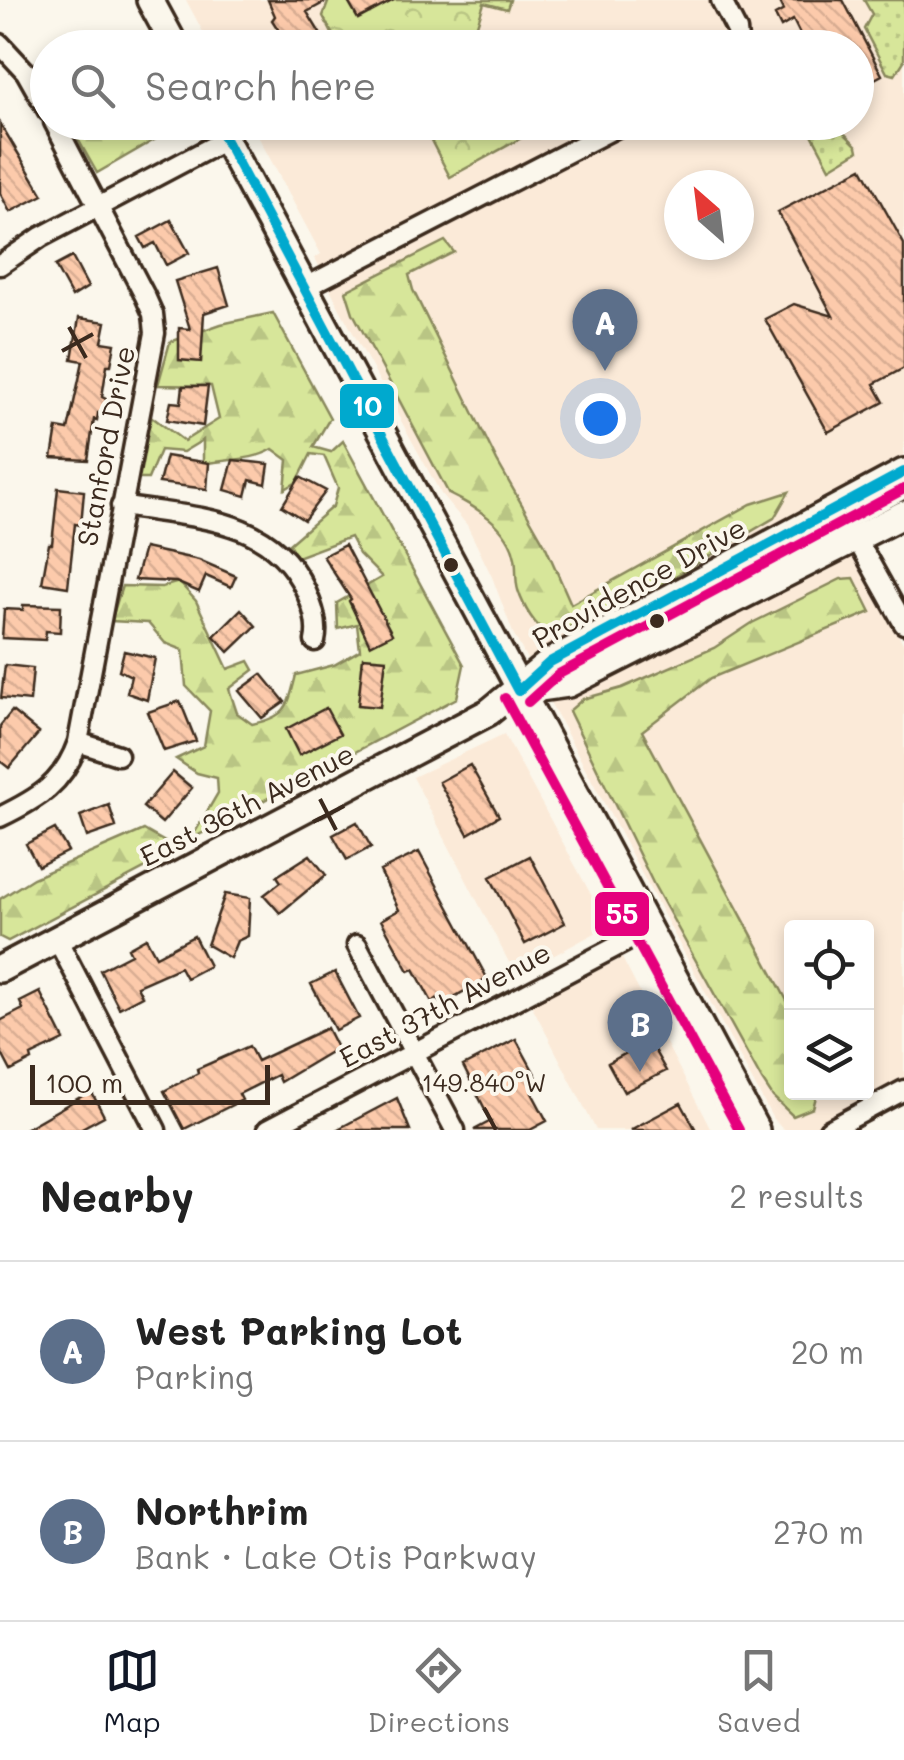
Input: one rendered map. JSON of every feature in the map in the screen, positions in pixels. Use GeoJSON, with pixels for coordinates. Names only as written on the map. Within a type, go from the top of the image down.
{"type":"FeatureCollection","features":[{"type":"Feature","properties":{"kind":"main road"},"geometry":{"type":"LineString","coordinates":[[150,0],[166,30]]}},
{"type":"Feature","properties":{"kind":"main road"},"geometry":{"type":"LineString","coordinates":[[226,140],[756,1130]]}},
{"type":"Feature","properties":{"kind":"main road"},"geometry":{"type":"LineString","coordinates":[[856,538],[853,525],[859,511],[904,475]]}},
{"type":"Feature","properties":{"kind":"main road","name":"Providence Drive"},"geometry":{"type":"LineString","coordinates":[[518,691],[550,662],[904,475]]}},
{"type":"Feature","properties":{"kind":"main road","name":"Providence Drive"},"geometry":{"type":"LineString","coordinates":[[518,691],[568,684],[904,514]]}},
{"type":"Feature","properties":{"kind":"main road","name":"East 36th Avenue"},"geometry":{"type":"LineString","coordinates":[[0,969],[489,712],[518,691]]}},
{"type":"Feature","properties":{"kind":"street"},"geometry":{"type":"LineString","coordinates":[[722,0],[737,30]]}},
{"type":"Feature","properties":{"kind":"street"},"geometry":{"type":"LineString","coordinates":[[0,44],[30,79]]}},
{"type":"Feature","properties":{"kind":"street","name":"Stanford Drive"},"geometry":{"type":"LineString","coordinates":[[0,818],[54,785],[69,766],[78,742],[156,333],[154,314],[64,140]]}},
{"type":"Feature","properties":{"kind":"street"},"geometry":{"type":"LineString","coordinates":[[0,265],[207,140]]}},
{"type":"Feature","properties":{"kind":"street"},"geometry":{"type":"LineString","coordinates":[[304,288],[592,140]]}},
{"type":"Feature","properties":{"kind":"street"},"geometry":{"type":"LineString","coordinates":[[121,506],[258,534],[298,574],[315,616],[315,641]]}},
{"type":"Feature","properties":{"kind":"street"},"geometry":{"type":"LineString","coordinates":[[856,538],[904,624]]}},
{"type":"Feature","properties":{"kind":"street"},"geometry":{"type":"LineString","coordinates":[[78,742],[118,755]]}},
{"type":"Feature","properties":{"kind":"street","name":"East 37th Avenue"},"geometry":{"type":"LineString","coordinates":[[266,1130],[648,930]]}},
{"type":"Feature","properties":{"kind":"street"},"geometry":{"type":"LineString","coordinates":[[56,939],[156,1130]]}},
{"type":"Feature","properties":{"kind":"street"},"geometry":{"type":"LineString","coordinates":[[358,946],[454,1130]]}},
{"type":"Feature","properties":{"kind":"street"},"geometry":{"type":"LineString","coordinates":[[829,1130],[904,1090]]}},
{"type":"Feature","properties":{"kind":"shaded area"},"geometry":{"type":"Polygon","coordinates":[[[186,0],[904,0],[904,460],[826,503],[904,645],[904,1080],[874,1096],[874,920],[784,920],[784,1100],[867,1100],[812,1130],[784,1130],[773,1119],[513,633],[467,525],[441,494],[315,258],[321,254],[260,140],[874,140],[874,30],[202,30],[186,0]]]}},
{"type":"Feature","properties":{"kind":"shaded area"},"geometry":{"type":"Polygon","coordinates":[[[504,734],[608,926],[516,976],[413,777],[504,734]]]}},
{"type":"Feature","properties":{"kind":"shaded area"},"geometry":{"type":"Polygon","coordinates":[[[622,958],[711,1130],[596,1130],[531,1004],[622,958]]]}},
{"type":"Feature","properties":{"kind":"green space"},"geometry":{"type":"Polygon","coordinates":[[[329,0],[510,0],[507,9],[484,3],[475,30],[330,30],[323,16],[329,0]]]}},
{"type":"Feature","properties":{"kind":"green space"},"geometry":{"type":"Polygon","coordinates":[[[864,0],[904,0],[904,61],[895,75],[887,73],[874,48],[874,30],[864,29],[872,14],[864,0]]]}},
{"type":"Feature","properties":{"kind":"green space"},"geometry":{"type":"Polygon","coordinates":[[[79,140],[154,140],[97,173],[79,140]]]}},
{"type":"Feature","properties":{"kind":"green space"},"geometry":{"type":"Polygon","coordinates":[[[431,140],[518,140],[450,177],[431,140]]]}},
{"type":"Feature","properties":{"kind":"green space"},"geometry":{"type":"Polygon","coordinates":[[[815,140],[851,140],[858,151],[830,168],[815,140]]]}},
{"type":"Feature","properties":{"kind":"green space"},"geometry":{"type":"Polygon","coordinates":[[[445,241],[454,252],[409,275],[413,290],[497,461],[545,545],[571,604],[751,504],[789,492],[774,518],[648,592],[549,636],[520,597],[515,558],[506,536],[480,512],[449,494],[353,313],[346,291],[445,241]]]}},
{"type":"Feature","properties":{"kind":"green space"},"geometry":{"type":"Polygon","coordinates":[[[273,313],[330,418],[313,447],[331,452],[343,441],[464,665],[457,698],[191,839],[218,793],[217,778],[197,773],[176,759],[204,746],[210,711],[186,686],[183,650],[165,643],[148,623],[111,621],[122,586],[162,587],[179,582],[196,601],[228,669],[249,661],[254,670],[229,689],[237,713],[252,724],[273,718],[284,709],[296,675],[334,665],[360,650],[357,624],[338,629],[337,603],[382,577],[359,554],[350,537],[297,557],[289,544],[333,506],[338,488],[324,456],[311,454],[297,482],[285,489],[288,460],[273,449],[248,458],[203,464],[203,440],[183,452],[160,450],[148,479],[133,479],[152,417],[184,441],[219,419],[211,386],[158,385],[170,342],[221,324],[273,313]]]}},
{"type":"Feature","properties":{"kind":"green space"},"geometry":{"type":"Polygon","coordinates":[[[854,578],[871,612],[711,678],[642,731],[784,995],[784,1100],[815,1100],[813,1108],[793,1116],[762,1080],[654,885],[569,711],[583,699],[622,688],[714,648],[752,623],[841,579],[854,578]]]}},
{"type":"Feature","properties":{"kind":"green space"},"geometry":{"type":"Polygon","coordinates":[[[144,830],[165,842],[157,862],[8,941],[0,937],[0,899],[33,878],[144,830]]]}},
{"type":"Feature","properties":{"kind":"building"},"geometry":{"type":"Polygon","coordinates":[[[268,0],[329,0],[307,12],[318,30],[278,30],[272,20],[275,16],[268,0]]]}},
{"type":"Feature","properties":{"kind":"building"},"geometry":{"type":"Polygon","coordinates":[[[347,0],[394,0],[358,19],[347,0]]]}},
{"type":"Feature","properties":{"kind":"building"},"geometry":{"type":"Polygon","coordinates":[[[779,0],[843,0],[859,30],[798,30],[793,20],[781,27],[775,15],[784,10],[779,0]]]}},
{"type":"Feature","properties":{"kind":"building"},"geometry":{"type":"Polygon","coordinates":[[[874,60],[882,75],[874,79],[874,60]]]}},
{"type":"Feature","properties":{"kind":"building"},"geometry":{"type":"Polygon","coordinates":[[[0,123],[43,195],[10,212],[0,193],[0,123]]]}},
{"type":"Feature","properties":{"kind":"building"},"geometry":{"type":"Polygon","coordinates":[[[862,168],[904,244],[904,368],[874,384],[884,402],[828,432],[765,319],[794,304],[833,316],[778,212],[862,168]]]}},
{"type":"Feature","properties":{"kind":"building"},"geometry":{"type":"Polygon","coordinates":[[[171,220],[189,253],[166,265],[155,243],[145,248],[139,237],[171,220]]]}},
{"type":"Feature","properties":{"kind":"building"},"geometry":{"type":"Polygon","coordinates":[[[72,257],[88,287],[72,297],[55,266],[72,257]]]}},
{"type":"Feature","properties":{"kind":"building"},"geometry":{"type":"Polygon","coordinates":[[[218,268],[229,305],[204,313],[201,362],[179,360],[179,328],[190,329],[175,281],[218,268]]]}},
{"type":"Feature","properties":{"kind":"building"},"geometry":{"type":"Polygon","coordinates":[[[79,318],[106,322],[102,342],[115,344],[111,365],[107,365],[104,413],[98,413],[97,420],[94,419],[88,460],[52,458],[57,428],[68,430],[83,361],[72,359],[79,318]]]}},
{"type":"Feature","properties":{"kind":"building"},"geometry":{"type":"Polygon","coordinates":[[[183,386],[208,386],[203,426],[167,420],[171,402],[181,403],[183,386]]]}},
{"type":"Feature","properties":{"kind":"building"},"geometry":{"type":"Polygon","coordinates":[[[166,456],[209,463],[207,489],[159,483],[166,456]]]}},
{"type":"Feature","properties":{"kind":"building"},"geometry":{"type":"Polygon","coordinates":[[[233,460],[269,464],[266,484],[250,480],[246,496],[225,490],[233,460]]]}},
{"type":"Feature","properties":{"kind":"building"},"geometry":{"type":"Polygon","coordinates":[[[300,477],[326,491],[304,520],[282,506],[300,477]]]}},
{"type":"Feature","properties":{"kind":"building"},"geometry":{"type":"Polygon","coordinates":[[[58,488],[84,491],[81,525],[75,524],[68,587],[42,583],[52,544],[58,488]]]}},
{"type":"Feature","properties":{"kind":"building"},"geometry":{"type":"Polygon","coordinates":[[[345,545],[392,634],[370,645],[351,599],[323,556],[345,545]]]}},
{"type":"Feature","properties":{"kind":"building"},"geometry":{"type":"Polygon","coordinates":[[[144,548],[199,560],[236,576],[231,587],[206,576],[199,592],[176,582],[135,580],[144,548]]]}},
{"type":"Feature","properties":{"kind":"building"},"geometry":{"type":"Polygon","coordinates":[[[23,605],[61,606],[60,632],[46,631],[45,640],[2,638],[4,609],[23,610],[23,605]]]}},
{"type":"Feature","properties":{"kind":"building"},"geometry":{"type":"Polygon","coordinates":[[[241,609],[256,626],[229,652],[214,636],[241,609]]]}},
{"type":"Feature","properties":{"kind":"building"},"geometry":{"type":"Polygon","coordinates":[[[124,651],[155,658],[147,700],[127,693],[131,676],[119,670],[124,651]]]}},
{"type":"Feature","properties":{"kind":"building"},"geometry":{"type":"Polygon","coordinates":[[[363,657],[386,659],[380,707],[358,705],[363,657]]]}},
{"type":"Feature","properties":{"kind":"building"},"geometry":{"type":"Polygon","coordinates":[[[5,665],[33,668],[30,701],[1,698],[5,665]]]}},
{"type":"Feature","properties":{"kind":"building"},"geometry":{"type":"Polygon","coordinates":[[[262,674],[285,702],[262,718],[239,691],[262,674]]]}},
{"type":"Feature","properties":{"kind":"building"},"geometry":{"type":"Polygon","coordinates":[[[180,701],[196,741],[164,751],[148,712],[180,701]]]}},
{"type":"Feature","properties":{"kind":"building"},"geometry":{"type":"Polygon","coordinates":[[[326,708],[340,734],[299,755],[286,729],[326,708]]]}},
{"type":"Feature","properties":{"kind":"building"},"geometry":{"type":"Polygon","coordinates":[[[12,711],[39,733],[9,768],[0,761],[0,726],[12,711]]]}},
{"type":"Feature","properties":{"kind":"building"},"geometry":{"type":"Polygon","coordinates":[[[470,765],[499,816],[468,834],[439,782],[470,765]]]}},
{"type":"Feature","properties":{"kind":"building"},"geometry":{"type":"Polygon","coordinates":[[[173,772],[192,788],[162,823],[143,807],[173,772]]]}},
{"type":"Feature","properties":{"kind":"building"},"geometry":{"type":"Polygon","coordinates":[[[109,805],[116,827],[87,837],[80,816],[109,805]]]}},
{"type":"Feature","properties":{"kind":"building"},"geometry":{"type":"Polygon","coordinates":[[[357,822],[371,847],[347,860],[333,835],[357,822]]]}},
{"type":"Feature","properties":{"kind":"building"},"geometry":{"type":"Polygon","coordinates":[[[55,829],[68,851],[38,866],[26,844],[55,829]]]}},
{"type":"Feature","properties":{"kind":"building"},"geometry":{"type":"Polygon","coordinates":[[[419,852],[487,978],[442,1004],[438,998],[432,1002],[414,969],[409,971],[381,920],[399,910],[380,871],[419,852]]]}},
{"type":"Feature","properties":{"kind":"building"},"geometry":{"type":"Polygon","coordinates":[[[310,855],[326,875],[280,913],[264,895],[281,882],[277,876],[310,855]]]}},
{"type":"Feature","properties":{"kind":"building"},"geometry":{"type":"Polygon","coordinates":[[[530,856],[565,923],[525,944],[490,877],[530,856]]]}},
{"type":"Feature","properties":{"kind":"building"},"geometry":{"type":"Polygon","coordinates":[[[225,894],[250,898],[248,936],[237,941],[230,958],[207,945],[225,894]]]}},
{"type":"Feature","properties":{"kind":"building"},"geometry":{"type":"Polygon","coordinates":[[[194,936],[209,966],[186,978],[180,967],[137,986],[142,996],[119,1008],[100,970],[131,954],[128,948],[146,938],[156,956],[194,936]]]}},
{"type":"Feature","properties":{"kind":"building"},"geometry":{"type":"Polygon","coordinates":[[[335,972],[359,1018],[335,1030],[311,984],[335,972]]]}},
{"type":"Feature","properties":{"kind":"building"},"geometry":{"type":"Polygon","coordinates":[[[40,992],[64,1040],[11,1071],[0,1050],[0,1021],[23,1009],[20,1002],[40,992]]]}},
{"type":"Feature","properties":{"kind":"building"},"geometry":{"type":"Polygon","coordinates":[[[327,1028],[337,1048],[280,1082],[277,1075],[239,1094],[242,1100],[184,1129],[164,1091],[198,1073],[197,1069],[249,1046],[257,1061],[327,1028]]]}},
{"type":"Feature","properties":{"kind":"building"},"geometry":{"type":"Polygon","coordinates":[[[516,1039],[542,1087],[532,1093],[547,1121],[530,1130],[474,1130],[491,1121],[463,1066],[516,1039]]]}},
{"type":"Feature","properties":{"kind":"building"},"geometry":{"type":"Polygon","coordinates":[[[649,1041],[666,1071],[624,1092],[608,1063],[649,1041]]]}},
{"type":"Feature","properties":{"kind":"building"},"geometry":{"type":"Polygon","coordinates":[[[91,1091],[104,1116],[78,1130],[23,1130],[91,1091]]]}},
{"type":"Feature","properties":{"kind":"building"},"geometry":{"type":"Polygon","coordinates":[[[397,1098],[410,1130],[336,1130],[397,1098]]]}},
{"type":"Feature","properties":{"kind":"building"},"geometry":{"type":"Polygon","coordinates":[[[681,1103],[696,1130],[630,1130],[681,1103]]]}},
{"type":"Feature","properties":{"kind":"transit line","name":"10"},"geometry":{"type":"LineString","coordinates":[[226,140],[518,691]]}},
{"type":"Feature","properties":{"kind":"transit line","name":"10"},"geometry":{"type":"LineString","coordinates":[[518,691],[550,662],[904,472]]}},
{"type":"Feature","properties":{"kind":"transit line","name":"55"},"geometry":{"type":"LineString","coordinates":[[528,702],[559,674],[904,489]]}},
{"type":"Feature","properties":{"kind":"transit line","name":"55"},"geometry":{"type":"LineString","coordinates":[[505,698],[739,1130]]}},
{"type":"Feature","properties":{"kind":"place","name":"West Parking Lot"},"geometry":{"type":"Point","coordinates":[605,371]}},
{"type":"Feature","properties":{"kind":"place","name":"Northrim"},"geometry":{"type":"Point","coordinates":[640,1072]}}]}
